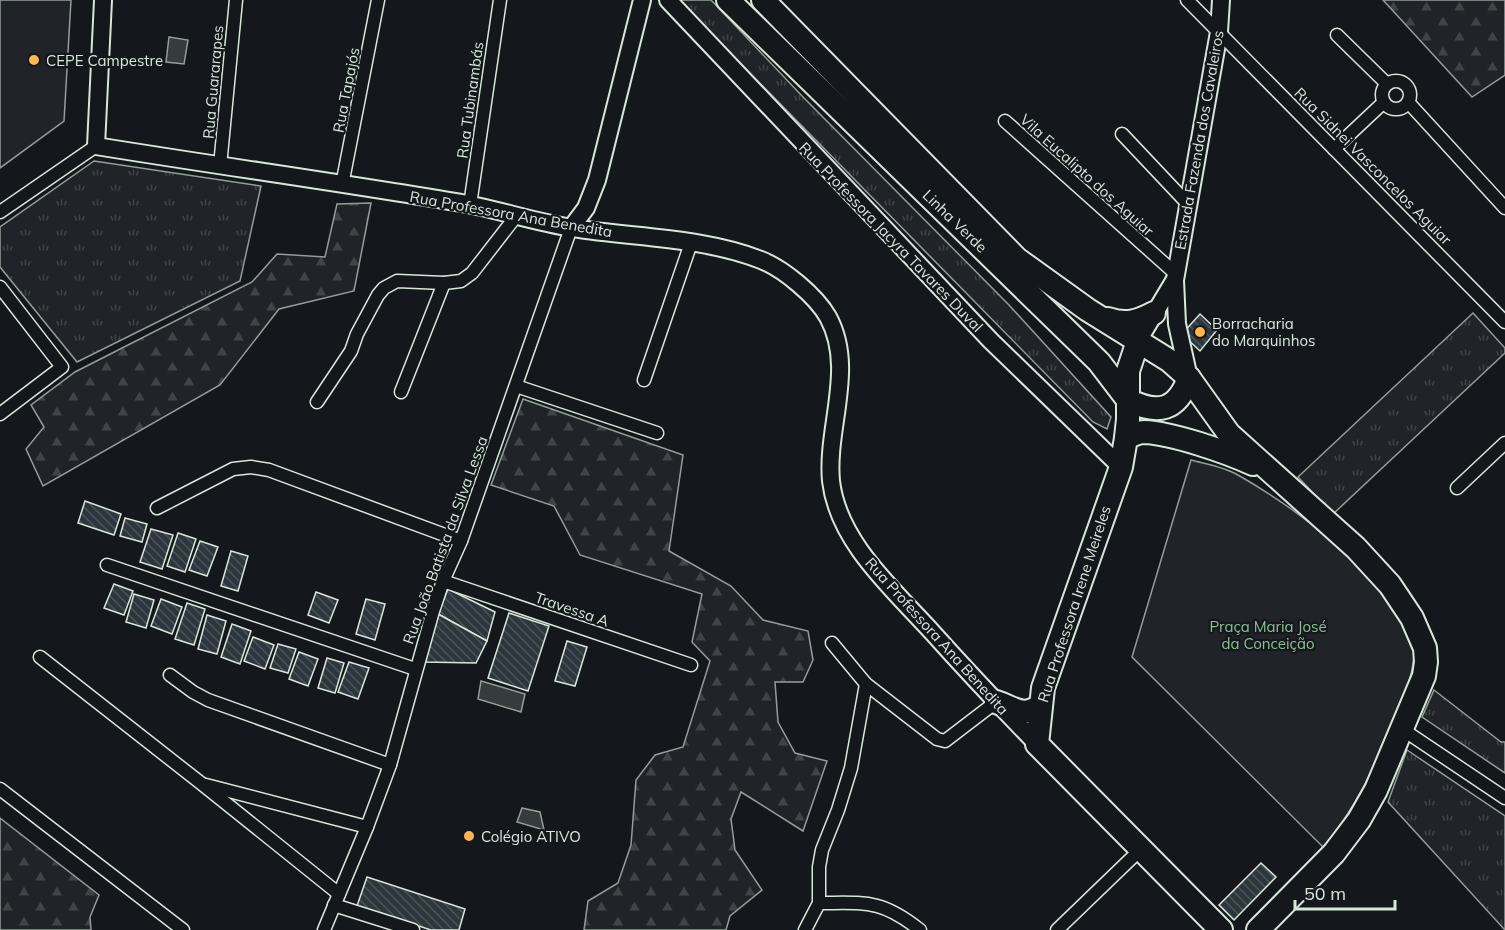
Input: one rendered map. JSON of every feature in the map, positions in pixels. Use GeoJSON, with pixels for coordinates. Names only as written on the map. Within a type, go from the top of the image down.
{"type":"FeatureCollection","features":[{"type":"Feature","properties":{"kind":"highway","name":"Linha Verde"},"geometry":{"type":"LineString","coordinates":[[728,0],[1099,362],[1128,400]]}},
{"type":"Feature","properties":{"kind":"highway","name":"Linha Verde"},"geometry":{"type":"LineString","coordinates":[[763,0],[1017,259],[1088,310],[1170,361],[1189,378],[1229,434],[1270,473]]}},
{"type":"Feature","properties":{"kind":"highway"},"geometry":{"type":"LineString","coordinates":[[1088,310],[1110,320],[1129,323],[1137,323],[1154,313]]}},
{"type":"Feature","properties":{"kind":"highway"},"geometry":{"type":"LineString","coordinates":[[1121,467],[1128,419],[1128,371],[1138,341]]}},
{"type":"Feature","properties":{"kind":"highway"},"geometry":{"type":"LineString","coordinates":[[1128,400],[1144,408],[1159,409],[1170,406],[1179,399],[1189,378]]}},
{"type":"Feature","properties":{"kind":"highway"},"geometry":{"type":"LineString","coordinates":[[1126,438],[1141,432],[1157,434],[1227,453],[1270,473],[1356,548],[1390,585],[1412,618],[1425,648],[1424,676],[1376,790],[1359,820],[1334,853],[1259,929]]}},
{"type":"Feature","properties":{"kind":"highway","name":"Rua Professora Irene Meireles"},"geometry":{"type":"LineString","coordinates":[[1037,744],[1040,706],[1047,677],[1121,467]]}},
{"type":"Feature","properties":{"kind":"highway"},"geometry":{"type":"LineString","coordinates":[[996,702],[1024,712],[1032,711],[1040,706]]}},
{"type":"Feature","properties":{"kind":"highway","name":"Rua Professora Ana Benedita"},"geometry":{"type":"LineString","coordinates":[[1037,744],[1221,927]]}},
{"type":"Feature","properties":{"kind":"street"},"geometry":{"type":"LineString","coordinates":[[0,212],[96,146],[103,0]]}},
{"type":"Feature","properties":{"kind":"street","name":"Rua Guararapes"},"geometry":{"type":"LineString","coordinates":[[220,166],[236,0]]}},
{"type":"Feature","properties":{"kind":"street","name":"Rua Tapajós"},"geometry":{"type":"LineString","coordinates":[[342,185],[378,0]]}},
{"type":"Feature","properties":{"kind":"street","name":"Rua Tubinambás"},"geometry":{"type":"LineString","coordinates":[[470,205],[500,0]]}},
{"type":"Feature","properties":{"kind":"street"},"geometry":{"type":"LineString","coordinates":[[571,228],[586,208],[597,180],[642,0]]}},
{"type":"Feature","properties":{"kind":"street","name":"Rua Professora Jacyra Tavares Duval"},"geometry":{"type":"LineString","coordinates":[[668,0],[991,341],[1121,467]]}},
{"type":"Feature","properties":{"kind":"street","name":"Rua Sidnei Vasconcelos Aguiar"},"geometry":{"type":"LineString","coordinates":[[1188,0],[1505,322]]}},
{"type":"Feature","properties":{"kind":"street","name":"Estrada Fazenda dos Cavaleiros"},"geometry":{"type":"LineString","coordinates":[[1189,378],[1177,324],[1175,277],[1219,32],[1221,0]]}},
{"type":"Feature","properties":{"kind":"street"},"geometry":{"type":"LineString","coordinates":[[1336,35],[1387,84]]}},
{"type":"Feature","properties":{"kind":"street"},"geometry":{"type":"LineString","coordinates":[[1394,81],[1402,82],[1408,87],[1410,95],[1403,107],[1396,109],[1384,102],[1382,93],[1387,84],[1394,81]]}},
{"type":"Feature","properties":{"kind":"street"},"geometry":{"type":"LineString","coordinates":[[1334,149],[1384,102]]}},
{"type":"Feature","properties":{"kind":"street"},"geometry":{"type":"LineString","coordinates":[[1408,102],[1505,208]]}},
{"type":"Feature","properties":{"kind":"street","name":"Vila Eucalipto dos Aguiar"},"geometry":{"type":"LineString","coordinates":[[1005,121],[1175,277]]}},
{"type":"Feature","properties":{"kind":"street"},"geometry":{"type":"LineString","coordinates":[[1122,134],[1188,204]]}},
{"type":"Feature","properties":{"kind":"street","name":"Rua Professora Ana Benedita"},"geometry":{"type":"LineString","coordinates":[[96,146],[470,205],[571,228],[691,243],[745,254],[766,261],[780,269],[807,292],[826,314],[836,334],[839,356],[839,391],[832,448],[831,480],[836,502],[846,526],[866,559],[1037,744]]}},
{"type":"Feature","properties":{"kind":"street"},"geometry":{"type":"LineString","coordinates":[[317,402],[351,351],[357,334],[384,288],[397,282],[444,284],[461,281],[472,273],[517,215]]}},
{"type":"Feature","properties":{"kind":"street","name":"Rua João Batista da Silva Lessa"},"geometry":{"type":"LineString","coordinates":[[324,930],[390,765],[415,669],[443,581],[460,542],[571,228]]}},
{"type":"Feature","properties":{"kind":"street"},"geometry":{"type":"LineString","coordinates":[[644,380],[691,243]]}},
{"type":"Feature","properties":{"kind":"street","name":"Estrada Fazenda dos Cavaleiros"},"geometry":{"type":"LineString","coordinates":[[1138,341],[1175,277]]}},
{"type":"Feature","properties":{"kind":"street"},"geometry":{"type":"LineString","coordinates":[[401,392],[444,284]]}},
{"type":"Feature","properties":{"kind":"street"},"geometry":{"type":"LineString","coordinates":[[0,287],[62,367],[0,414]]}},
{"type":"Feature","properties":{"kind":"street"},"geometry":{"type":"LineString","coordinates":[[516,386],[657,433]]}},
{"type":"Feature","properties":{"kind":"street"},"geometry":{"type":"LineString","coordinates":[[1457,488],[1505,443]]}},
{"type":"Feature","properties":{"kind":"street"},"geometry":{"type":"LineString","coordinates":[[157,508],[234,469],[251,467],[269,470],[460,542]]}},
{"type":"Feature","properties":{"kind":"street"},"geometry":{"type":"LineString","coordinates":[[107,565],[415,669]]}},
{"type":"Feature","properties":{"kind":"street","name":"Travessa A"},"geometry":{"type":"LineString","coordinates":[[443,581],[691,665]]}},
{"type":"Feature","properties":{"kind":"street"},"geometry":{"type":"LineString","coordinates":[[832,643],[867,684],[937,739],[945,741],[996,702]]}},
{"type":"Feature","properties":{"kind":"street"},"geometry":{"type":"LineString","coordinates":[[40,657],[202,784],[336,900],[413,930]]}},
{"type":"Feature","properties":{"kind":"street"},"geometry":{"type":"LineString","coordinates":[[170,675],[208,700],[390,765]]}},
{"type":"Feature","properties":{"kind":"street"},"geometry":{"type":"LineString","coordinates":[[806,930],[819,903],[819,867],[822,850],[851,768],[867,684]]}},
{"type":"Feature","properties":{"kind":"street"},"geometry":{"type":"LineString","coordinates":[[1402,729],[1505,798]]}},
{"type":"Feature","properties":{"kind":"street"},"geometry":{"type":"LineString","coordinates":[[202,784],[367,827]]}},
{"type":"Feature","properties":{"kind":"street"},"geometry":{"type":"LineString","coordinates":[[0,789],[183,930]]}},
{"type":"Feature","properties":{"kind":"street"},"geometry":{"type":"LineString","coordinates":[[1057,930],[1141,849]]}},
{"type":"Feature","properties":{"kind":"street"},"geometry":{"type":"LineString","coordinates":[[819,903],[880,905],[892,910],[920,930]]}},
{"type":"Feature","properties":{"kind":"green space","name":"CEPE Campestre"},"geometry":{"type":"Polygon","coordinates":[[[0,0],[71,0],[64,121],[0,168],[0,0]]]}},
{"type":"Feature","properties":{"kind":"green space"},"geometry":{"type":"Polygon","coordinates":[[[678,0],[711,0],[803,97],[1009,305],[1111,417],[1107,429],[1093,422],[678,0]]]}},
{"type":"Feature","properties":{"kind":"green space"},"geometry":{"type":"Polygon","coordinates":[[[1383,0],[1505,0],[1505,75],[1472,97],[1383,0]]]}},
{"type":"Feature","properties":{"kind":"green space"},"geometry":{"type":"Polygon","coordinates":[[[94,161],[261,186],[240,281],[77,362],[0,267],[0,227],[94,161]]]}},
{"type":"Feature","properties":{"kind":"green space"},"geometry":{"type":"Polygon","coordinates":[[[371,203],[354,291],[279,309],[220,385],[43,486],[26,449],[44,427],[31,405],[75,372],[252,282],[277,254],[325,257],[337,204],[371,203]]]}},
{"type":"Feature","properties":{"kind":"green space"},"geometry":{"type":"Polygon","coordinates":[[[1473,313],[1505,348],[1505,353],[1333,514],[1298,477],[1473,313]]]}},
{"type":"Feature","properties":{"kind":"green space"},"geometry":{"type":"Polygon","coordinates":[[[523,399],[683,455],[669,551],[731,586],[763,620],[808,631],[813,660],[803,682],[775,682],[778,722],[795,753],[827,761],[803,831],[741,792],[731,819],[735,850],[762,890],[730,916],[726,930],[584,930],[588,901],[618,883],[631,845],[636,780],[655,755],[683,747],[710,661],[692,642],[702,594],[580,555],[554,506],[491,485],[523,399]]]}},
{"type":"Feature","properties":{"kind":"green space","name":"Praça Maria José da Conceição"},"geometry":{"type":"Polygon","coordinates":[[[1191,460],[1233,472],[1285,505],[1332,540],[1373,582],[1390,604],[1412,642],[1414,652],[1410,679],[1387,738],[1355,802],[1323,847],[1132,657],[1191,460]]]}},
{"type":"Feature","properties":{"kind":"green space"},"geometry":{"type":"Polygon","coordinates":[[[1434,690],[1501,742],[1505,742],[1505,773],[1422,717],[1434,690]]]}},
{"type":"Feature","properties":{"kind":"green space"},"geometry":{"type":"Polygon","coordinates":[[[1407,750],[1505,816],[1505,930],[1388,802],[1407,750]]]}},
{"type":"Feature","properties":{"kind":"green space"},"geometry":{"type":"Polygon","coordinates":[[[0,818],[99,895],[90,917],[91,930],[0,930],[0,818]]]}},
{"type":"Feature","properties":{"kind":"shaded area"},"geometry":{"type":"Polygon","coordinates":[[[169,37],[188,40],[184,64],[166,62],[169,37]]]}},
{"type":"Feature","properties":{"kind":"shaded area"},"geometry":{"type":"Polygon","coordinates":[[[481,681],[525,694],[521,712],[478,699],[481,681]]]}},
{"type":"Feature","properties":{"kind":"shaded area"},"geometry":{"type":"Polygon","coordinates":[[[522,808],[540,812],[544,830],[517,822],[522,808]]]}},
{"type":"Feature","properties":{"kind":"building","name":"Borracharia do Marquinhos"},"geometry":{"type":"Polygon","coordinates":[[[1200,314],[1217,330],[1200,351],[1182,334],[1200,314]]]}},
{"type":"Feature","properties":{"kind":"building"},"geometry":{"type":"Polygon","coordinates":[[[85,501],[121,514],[114,535],[78,523],[85,501]]]}},
{"type":"Feature","properties":{"kind":"building"},"geometry":{"type":"Polygon","coordinates":[[[125,518],[147,524],[142,542],[120,536],[125,518]]]}},
{"type":"Feature","properties":{"kind":"building"},"geometry":{"type":"Polygon","coordinates":[[[151,529],[173,535],[162,569],[140,562],[151,529]]]}},
{"type":"Feature","properties":{"kind":"building"},"geometry":{"type":"Polygon","coordinates":[[[178,533],[196,539],[185,572],[167,566],[178,533]]]}},
{"type":"Feature","properties":{"kind":"building"},"geometry":{"type":"Polygon","coordinates":[[[200,541],[218,547],[207,576],[189,570],[200,541]]]}},
{"type":"Feature","properties":{"kind":"building"},"geometry":{"type":"Polygon","coordinates":[[[231,551],[248,556],[238,591],[221,586],[231,551]]]}},
{"type":"Feature","properties":{"kind":"building"},"geometry":{"type":"Polygon","coordinates":[[[114,584],[133,591],[124,615],[104,608],[114,584]]]}},
{"type":"Feature","properties":{"kind":"building"},"geometry":{"type":"Polygon","coordinates":[[[448,589],[495,612],[487,641],[438,614],[448,589]]]}},
{"type":"Feature","properties":{"kind":"building"},"geometry":{"type":"Polygon","coordinates":[[[316,592],[338,600],[329,623],[308,615],[316,592]]]}},
{"type":"Feature","properties":{"kind":"building"},"geometry":{"type":"Polygon","coordinates":[[[134,594],[154,600],[146,628],[126,622],[134,594]]]}},
{"type":"Feature","properties":{"kind":"building"},"geometry":{"type":"Polygon","coordinates":[[[161,599],[182,607],[172,634],[151,626],[161,599]]]}},
{"type":"Feature","properties":{"kind":"building"},"geometry":{"type":"Polygon","coordinates":[[[366,599],[385,604],[375,640],[356,634],[366,599]]]}},
{"type":"Feature","properties":{"kind":"building"},"geometry":{"type":"Polygon","coordinates":[[[187,603],[205,609],[194,645],[175,639],[187,603]]]}},
{"type":"Feature","properties":{"kind":"building"},"geometry":{"type":"Polygon","coordinates":[[[509,613],[549,626],[528,691],[488,678],[509,613]]]}},
{"type":"Feature","properties":{"kind":"building"},"geometry":{"type":"Polygon","coordinates":[[[438,614],[487,641],[476,663],[424,662],[438,614]]]}},
{"type":"Feature","properties":{"kind":"building"},"geometry":{"type":"Polygon","coordinates":[[[207,615],[226,621],[217,654],[198,649],[207,615]]]}},
{"type":"Feature","properties":{"kind":"building"},"geometry":{"type":"Polygon","coordinates":[[[232,624],[251,631],[240,664],[221,657],[232,624]]]}},
{"type":"Feature","properties":{"kind":"building"},"geometry":{"type":"Polygon","coordinates":[[[253,637],[274,645],[265,669],[244,661],[253,637]]]}},
{"type":"Feature","properties":{"kind":"building"},"geometry":{"type":"Polygon","coordinates":[[[567,641],[587,647],[575,686],[555,681],[567,641]]]}},
{"type":"Feature","properties":{"kind":"building"},"geometry":{"type":"Polygon","coordinates":[[[278,644],[296,649],[288,673],[270,668],[278,644]]]}},
{"type":"Feature","properties":{"kind":"building"},"geometry":{"type":"Polygon","coordinates":[[[299,652],[318,659],[308,686],[289,679],[299,652]]]}},
{"type":"Feature","properties":{"kind":"building"},"geometry":{"type":"Polygon","coordinates":[[[327,658],[344,663],[335,693],[318,688],[327,658]]]}},
{"type":"Feature","properties":{"kind":"building"},"geometry":{"type":"Polygon","coordinates":[[[349,662],[369,668],[358,699],[338,692],[349,662]]]}},
{"type":"Feature","properties":{"kind":"building"},"geometry":{"type":"Polygon","coordinates":[[[1261,863],[1276,877],[1234,920],[1219,905],[1261,863]]]}},
{"type":"Feature","properties":{"kind":"building"},"geometry":{"type":"Polygon","coordinates":[[[367,877],[465,909],[459,930],[431,930],[357,906],[367,877]]]}},
{"type":"Feature","properties":{"kind":"place","name":"CEPE Campestre"},"geometry":{"type":"Point","coordinates":[34,60]}},
{"type":"Feature","properties":{"kind":"place","name":"Borracharia do Marquinhos"},"geometry":{"type":"Point","coordinates":[1200,332]}},
{"type":"Feature","properties":{"kind":"place","name":"Colégio ATIVO"},"geometry":{"type":"Point","coordinates":[469,836]}}]}
